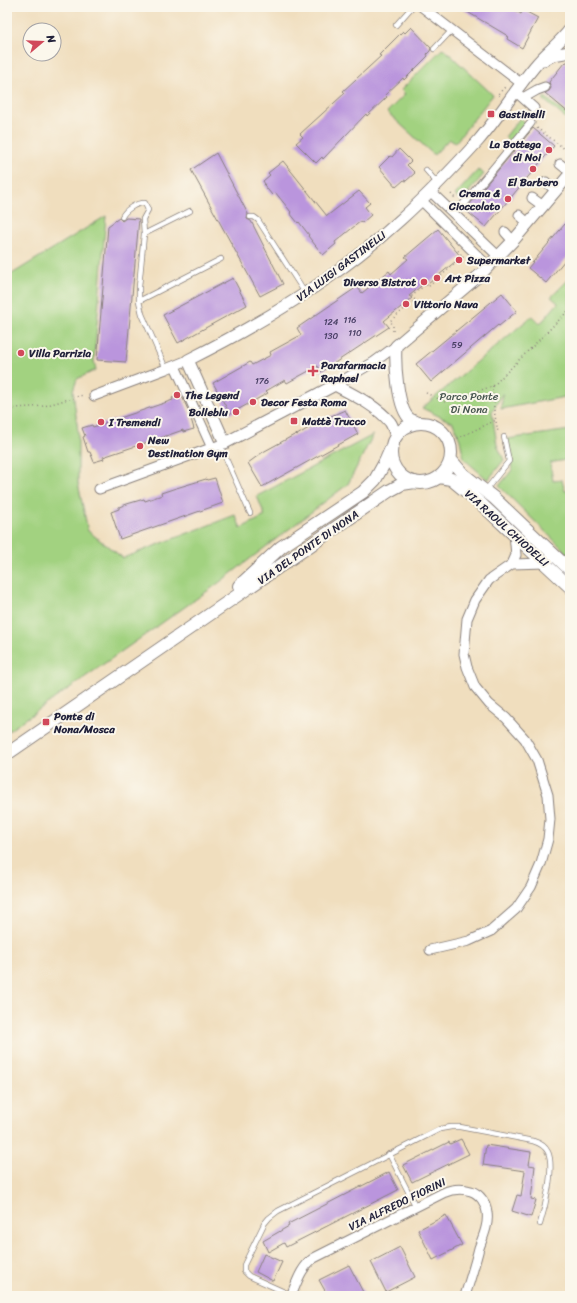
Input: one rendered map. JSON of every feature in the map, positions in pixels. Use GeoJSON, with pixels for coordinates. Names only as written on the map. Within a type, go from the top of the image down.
{"type":"FeatureCollection","features":[{"type":"Feature","properties":{"kind":"main road"},"geometry":{"type":"LineString","coordinates":[[418,423],[426,423],[441,430],[450,444],[451,452],[446,470],[439,477],[423,483],[407,480],[400,475],[395,468],[391,452],[394,440],[402,430],[410,425],[418,423]]}},
{"type":"Feature","properties":{"kind":"main road","name":"VIA DEL PONTE DI NONA"},"geometry":{"type":"LineString","coordinates":[[204,618],[281,548],[363,492],[375,480],[385,462],[394,440]]}},
{"type":"Feature","properties":{"kind":"main road","name":"VIA RAOUL CHIODELLI"},"geometry":{"type":"LineString","coordinates":[[450,460],[463,474],[485,491],[570,570]]}},
{"type":"Feature","properties":{"kind":"main road","name":"VIA RAOUL CHIODELLI"},"geometry":{"type":"LineString","coordinates":[[439,477],[451,479],[459,484],[570,587]]}},
{"type":"Feature","properties":{"kind":"main road","name":"VIA DEL PONTE DI NONA"},"geometry":{"type":"LineString","coordinates":[[7,754],[389,491],[402,484],[415,482]]}},
{"type":"Feature","properties":{"kind":"street"},"geometry":{"type":"LineString","coordinates":[[422,7],[452,30],[520,91],[534,108]]}},
{"type":"Feature","properties":{"kind":"street","name":"VIA LUIGI GASTINELLI"},"geometry":{"type":"LineString","coordinates":[[94,396],[175,366],[254,325],[306,294],[372,244],[422,201],[479,140],[520,91],[535,66],[565,37],[570,29]]}},
{"type":"Feature","properties":{"kind":"street","name":"VIA LUIGI GASTINELLI"},"geometry":{"type":"LineString","coordinates":[[535,66],[553,55],[570,52]]}},
{"type":"Feature","properties":{"kind":"street"},"geometry":{"type":"LineString","coordinates":[[520,91],[537,90],[545,87]]}},
{"type":"Feature","properties":{"kind":"street"},"geometry":{"type":"LineString","coordinates":[[462,205],[531,123]]}},
{"type":"Feature","properties":{"kind":"street"},"geometry":{"type":"LineString","coordinates":[[99,489],[219,446],[335,385],[374,362],[396,346],[488,266],[513,241],[570,173],[560,164]]}},
{"type":"Feature","properties":{"kind":"street"},"geometry":{"type":"LineString","coordinates":[[546,182],[556,191]]}},
{"type":"Feature","properties":{"kind":"street"},"geometry":{"type":"LineString","coordinates":[[434,188],[498,256]]}},
{"type":"Feature","properties":{"kind":"street"},"geometry":{"type":"LineString","coordinates":[[532,198],[542,206]]}},
{"type":"Feature","properties":{"kind":"street"},"geometry":{"type":"LineString","coordinates":[[422,201],[488,266]]}},
{"type":"Feature","properties":{"kind":"street"},"geometry":{"type":"LineString","coordinates":[[518,215],[528,223]]}},
{"type":"Feature","properties":{"kind":"street"},"geometry":{"type":"LineString","coordinates":[[505,232],[513,241]]}},
{"type":"Feature","properties":{"kind":"street"},"geometry":{"type":"LineString","coordinates":[[396,346],[395,361],[399,391],[404,410],[409,418],[418,423]]}},
{"type":"Feature","properties":{"kind":"street"},"geometry":{"type":"LineString","coordinates":[[188,360],[219,446]]}},
{"type":"Feature","properties":{"kind":"street"},"geometry":{"type":"LineString","coordinates":[[175,366],[219,446]]}},
{"type":"Feature","properties":{"kind":"street"},"geometry":{"type":"LineString","coordinates":[[335,385],[379,412],[390,422],[394,440]]}},
{"type":"Feature","properties":{"kind":"street"},"geometry":{"type":"LineString","coordinates":[[430,950],[469,941],[491,932],[516,909],[531,887],[541,864],[548,839],[550,819],[548,796],[537,760],[525,739],[506,718],[489,704],[475,687],[467,667],[464,654],[466,619],[475,600],[490,580],[512,564],[516,555],[514,534]]}},
{"type":"Feature","properties":{"kind":"street"},"geometry":{"type":"LineString","coordinates":[[512,564],[545,563]]}},
{"type":"Feature","properties":{"kind":"street","name":"VIA ALFREDO FIORINI"},"geometry":{"type":"LineString","coordinates":[[291,1296],[302,1271],[310,1261],[443,1193],[455,1189],[473,1192],[480,1197],[484,1202],[487,1214],[486,1226],[465,1296]]}},
{"type":"Feature","properties":{"kind":"lane"},"geometry":{"type":"LineString","coordinates":[[396,25],[412,7]]}},
{"type":"Feature","properties":{"kind":"lane"},"geometry":{"type":"LineString","coordinates":[[434,49],[452,30]]}},
{"type":"Feature","properties":{"kind":"lane"},"geometry":{"type":"LineString","coordinates":[[426,170],[434,188]]}},
{"type":"Feature","properties":{"kind":"lane"},"geometry":{"type":"LineString","coordinates":[[122,217],[126,211],[140,202],[144,203],[148,210],[143,219],[144,234],[139,301],[142,314],[166,369]]}},
{"type":"Feature","properties":{"kind":"lane"},"geometry":{"type":"LineString","coordinates":[[144,234],[190,211]]}},
{"type":"Feature","properties":{"kind":"lane"},"geometry":{"type":"LineString","coordinates":[[250,218],[254,217],[258,220],[306,294]]}},
{"type":"Feature","properties":{"kind":"lane"},"geometry":{"type":"LineString","coordinates":[[139,301],[221,259]]}},
{"type":"Feature","properties":{"kind":"lane"},"geometry":{"type":"LineString","coordinates":[[485,491],[509,461],[504,437]]}},
{"type":"Feature","properties":{"kind":"lane"},"geometry":{"type":"LineString","coordinates":[[219,446],[250,514]]}},
{"type":"Feature","properties":{"kind":"lane"},"geometry":{"type":"LineString","coordinates":[[291,1296],[249,1276],[244,1271],[244,1265],[266,1221],[278,1211],[437,1131],[455,1127],[540,1143],[548,1151],[550,1162],[548,1195],[540,1224]]}},
{"type":"Feature","properties":{"kind":"lane"},"geometry":{"type":"LineString","coordinates":[[390,1154],[416,1207]]}},
{"type":"Feature","properties":{"kind":"path"},"geometry":{"type":"LineString","coordinates":[[519,115],[570,153]]}},
{"type":"Feature","properties":{"kind":"path"},"geometry":{"type":"LineString","coordinates":[[394,331],[390,320],[415,300],[412,296],[426,284],[428,287],[463,258],[455,248]]}},
{"type":"Feature","properties":{"kind":"path"},"geometry":{"type":"LineString","coordinates":[[426,393],[446,402],[493,386],[570,309]]}},
{"type":"Feature","properties":{"kind":"path"},"geometry":{"type":"LineString","coordinates":[[7,412],[16,408],[44,406],[83,395]]}},
{"type":"Feature","properties":{"kind":"path"},"geometry":{"type":"LineString","coordinates":[[454,440],[496,420]]}},
{"type":"Feature","properties":{"kind":"green space"},"geometry":{"type":"Polygon","coordinates":[[[443,48],[493,95],[455,143],[449,139],[434,155],[387,112],[405,94],[401,90],[443,48]]]}},
{"type":"Feature","properties":{"kind":"green space"},"geometry":{"type":"Polygon","coordinates":[[[545,97],[570,117],[570,122],[543,99],[545,97]]]}},
{"type":"Feature","properties":{"kind":"green space"},"geometry":{"type":"Polygon","coordinates":[[[520,118],[527,124],[511,142],[505,137],[520,118]]]}},
{"type":"Feature","properties":{"kind":"green space"},"geometry":{"type":"Polygon","coordinates":[[[478,170],[484,174],[461,201],[455,195],[478,170]]]}},
{"type":"Feature","properties":{"kind":"green space"},"geometry":{"type":"Polygon","coordinates":[[[106,216],[94,361],[96,370],[77,379],[73,391],[78,432],[78,483],[88,531],[123,558],[235,515],[241,528],[265,516],[257,496],[373,435],[348,484],[216,585],[7,732],[7,277],[106,216]]]}},
{"type":"Feature","properties":{"kind":"green space","name":"Parco Ponte Di Nona"},"geometry":{"type":"Polygon","coordinates":[[[570,278],[570,396],[501,409],[503,393],[492,412],[497,445],[504,460],[488,480],[464,459],[460,440],[453,423],[422,408],[532,316],[540,324],[558,303],[551,297],[570,278]]]}},
{"type":"Feature","properties":{"kind":"green space"},"geometry":{"type":"Polygon","coordinates":[[[570,430],[570,459],[550,463],[553,481],[562,480],[565,491],[570,490],[570,556],[499,486],[512,470],[507,439],[570,430]]]}},
{"type":"Feature","properties":{"kind":"building"},"geometry":{"type":"Polygon","coordinates":[[[459,7],[509,7],[521,14],[523,10],[538,18],[522,48],[507,39],[508,36],[459,7]]]}},
{"type":"Feature","properties":{"kind":"building"},"geometry":{"type":"Polygon","coordinates":[[[411,27],[431,48],[427,54],[428,56],[404,80],[403,78],[385,95],[387,97],[367,116],[366,114],[323,159],[322,157],[316,163],[296,143],[303,137],[300,134],[345,93],[343,91],[381,56],[379,55],[403,31],[405,33],[411,27]]]}},
{"type":"Feature","properties":{"kind":"building"},"geometry":{"type":"Polygon","coordinates":[[[570,61],[570,114],[545,93],[551,88],[549,82],[564,63],[570,61]]]}},
{"type":"Feature","properties":{"kind":"building"},"geometry":{"type":"Polygon","coordinates":[[[533,128],[554,146],[486,227],[465,210],[533,128]]]}},
{"type":"Feature","properties":{"kind":"building"},"geometry":{"type":"Polygon","coordinates":[[[399,149],[411,161],[407,165],[415,173],[396,187],[379,167],[390,156],[392,157],[399,149]]]}},
{"type":"Feature","properties":{"kind":"building"},"geometry":{"type":"Polygon","coordinates":[[[216,153],[248,214],[247,219],[251,221],[283,284],[260,296],[191,170],[216,153]]]}},
{"type":"Feature","properties":{"kind":"building"},"geometry":{"type":"Polygon","coordinates":[[[283,161],[327,216],[359,191],[370,203],[365,207],[371,215],[362,223],[361,221],[335,242],[336,244],[323,255],[275,192],[272,195],[264,185],[265,184],[263,181],[270,175],[268,173],[283,161]]]}},
{"type":"Feature","properties":{"kind":"building"},"geometry":{"type":"Polygon","coordinates":[[[119,218],[122,221],[126,218],[139,219],[126,362],[97,360],[108,226],[119,218]]]}},
{"type":"Feature","properties":{"kind":"building"},"geometry":{"type":"Polygon","coordinates":[[[570,218],[570,254],[546,283],[528,268],[570,218]]]}},
{"type":"Feature","properties":{"kind":"building"},"geometry":{"type":"Polygon","coordinates":[[[438,229],[461,257],[428,284],[426,282],[409,296],[412,298],[384,321],[389,327],[321,372],[318,366],[287,383],[285,380],[266,391],[268,393],[230,414],[213,383],[250,362],[252,365],[271,355],[270,352],[301,335],[297,328],[357,287],[362,293],[389,271],[391,274],[408,259],[405,257],[438,229]]]}},
{"type":"Feature","properties":{"kind":"building"},"geometry":{"type":"Polygon","coordinates":[[[233,278],[247,305],[178,343],[163,315],[233,278]]]}},
{"type":"Feature","properties":{"kind":"building"},"geometry":{"type":"Polygon","coordinates":[[[502,293],[517,311],[499,326],[498,325],[431,382],[416,364],[502,293]]]}},
{"type":"Feature","properties":{"kind":"building"},"geometry":{"type":"Polygon","coordinates":[[[181,394],[189,412],[194,429],[183,432],[183,430],[103,457],[104,459],[94,462],[90,452],[88,452],[83,437],[85,436],[82,428],[92,425],[93,427],[173,400],[172,398],[181,394]]]}},
{"type":"Feature","properties":{"kind":"building"},"geometry":{"type":"Polygon","coordinates":[[[345,410],[358,434],[262,487],[248,463],[263,452],[296,434],[297,435],[324,419],[345,410]]]}},
{"type":"Feature","properties":{"kind":"building"},"geometry":{"type":"Polygon","coordinates":[[[215,478],[223,503],[120,539],[111,512],[127,504],[144,499],[145,501],[173,489],[206,479],[215,478]]]}},
{"type":"Feature","properties":{"kind":"building"},"geometry":{"type":"Polygon","coordinates":[[[461,1139],[469,1154],[412,1182],[403,1165],[449,1142],[450,1144],[461,1139]]]}},
{"type":"Feature","properties":{"kind":"building"},"geometry":{"type":"Polygon","coordinates":[[[486,1145],[531,1152],[529,1165],[535,1166],[531,1199],[536,1200],[531,1217],[512,1211],[517,1195],[521,1196],[525,1171],[483,1165],[486,1145]]]}},
{"type":"Feature","properties":{"kind":"building"},"geometry":{"type":"Polygon","coordinates":[[[389,1172],[398,1190],[286,1247],[284,1243],[268,1252],[263,1241],[289,1226],[288,1224],[389,1172]]]}},
{"type":"Feature","properties":{"kind":"building"},"geometry":{"type":"Polygon","coordinates":[[[446,1215],[462,1245],[433,1260],[418,1230],[446,1215]]]}},
{"type":"Feature","properties":{"kind":"building"},"geometry":{"type":"Polygon","coordinates":[[[400,1247],[415,1277],[386,1292],[371,1262],[400,1247]]]}},
{"type":"Feature","properties":{"kind":"building"},"geometry":{"type":"Polygon","coordinates":[[[264,1254],[282,1262],[273,1281],[256,1272],[264,1254]]]}},
{"type":"Feature","properties":{"kind":"building"},"geometry":{"type":"Polygon","coordinates":[[[349,1265],[365,1296],[328,1296],[319,1280],[349,1265]]]}},
{"type":"Feature","properties":{"kind":"place","name":"Gastinelli"},"geometry":{"type":"Point","coordinates":[491,114]}},
{"type":"Feature","properties":{"kind":"place","name":"La Bottega di Noi"},"geometry":{"type":"Point","coordinates":[549,150]}},
{"type":"Feature","properties":{"kind":"place","name":"El Barbero"},"geometry":{"type":"Point","coordinates":[533,169]}},
{"type":"Feature","properties":{"kind":"place","name":"Crema & Cioccolato"},"geometry":{"type":"Point","coordinates":[508,199]}},
{"type":"Feature","properties":{"kind":"place","name":"Supermarket"},"geometry":{"type":"Point","coordinates":[459,260]}},
{"type":"Feature","properties":{"kind":"place","name":"Art Pizza"},"geometry":{"type":"Point","coordinates":[437,278]}},
{"type":"Feature","properties":{"kind":"place","name":"Diverso Bistrot"},"geometry":{"type":"Point","coordinates":[424,282]}},
{"type":"Feature","properties":{"kind":"place","name":"Vittorio Nava"},"geometry":{"type":"Point","coordinates":[406,304]}},
{"type":"Feature","properties":{"kind":"place","name":"Villa Parrizia"},"geometry":{"type":"Point","coordinates":[21,353]}},
{"type":"Feature","properties":{"kind":"place","name":"Parafarmacia Raphael"},"geometry":{"type":"Point","coordinates":[313,371]}},
{"type":"Feature","properties":{"kind":"place","name":"The Legend"},"geometry":{"type":"Point","coordinates":[177,395]}},
{"type":"Feature","properties":{"kind":"place","name":"Decor Festa Roma"},"geometry":{"type":"Point","coordinates":[253,402]}},
{"type":"Feature","properties":{"kind":"place","name":"Bolleblu"},"geometry":{"type":"Point","coordinates":[236,412]}},
{"type":"Feature","properties":{"kind":"place","name":"Mattè Trucco"},"geometry":{"type":"Point","coordinates":[294,421]}},
{"type":"Feature","properties":{"kind":"place","name":"I Tremendi"},"geometry":{"type":"Point","coordinates":[101,422]}},
{"type":"Feature","properties":{"kind":"place","name":"New Destination Gym"},"geometry":{"type":"Point","coordinates":[140,446]}},
{"type":"Feature","properties":{"kind":"place","name":"Ponte di Nona/Mosca"},"geometry":{"type":"Point","coordinates":[46,722]}}]}
